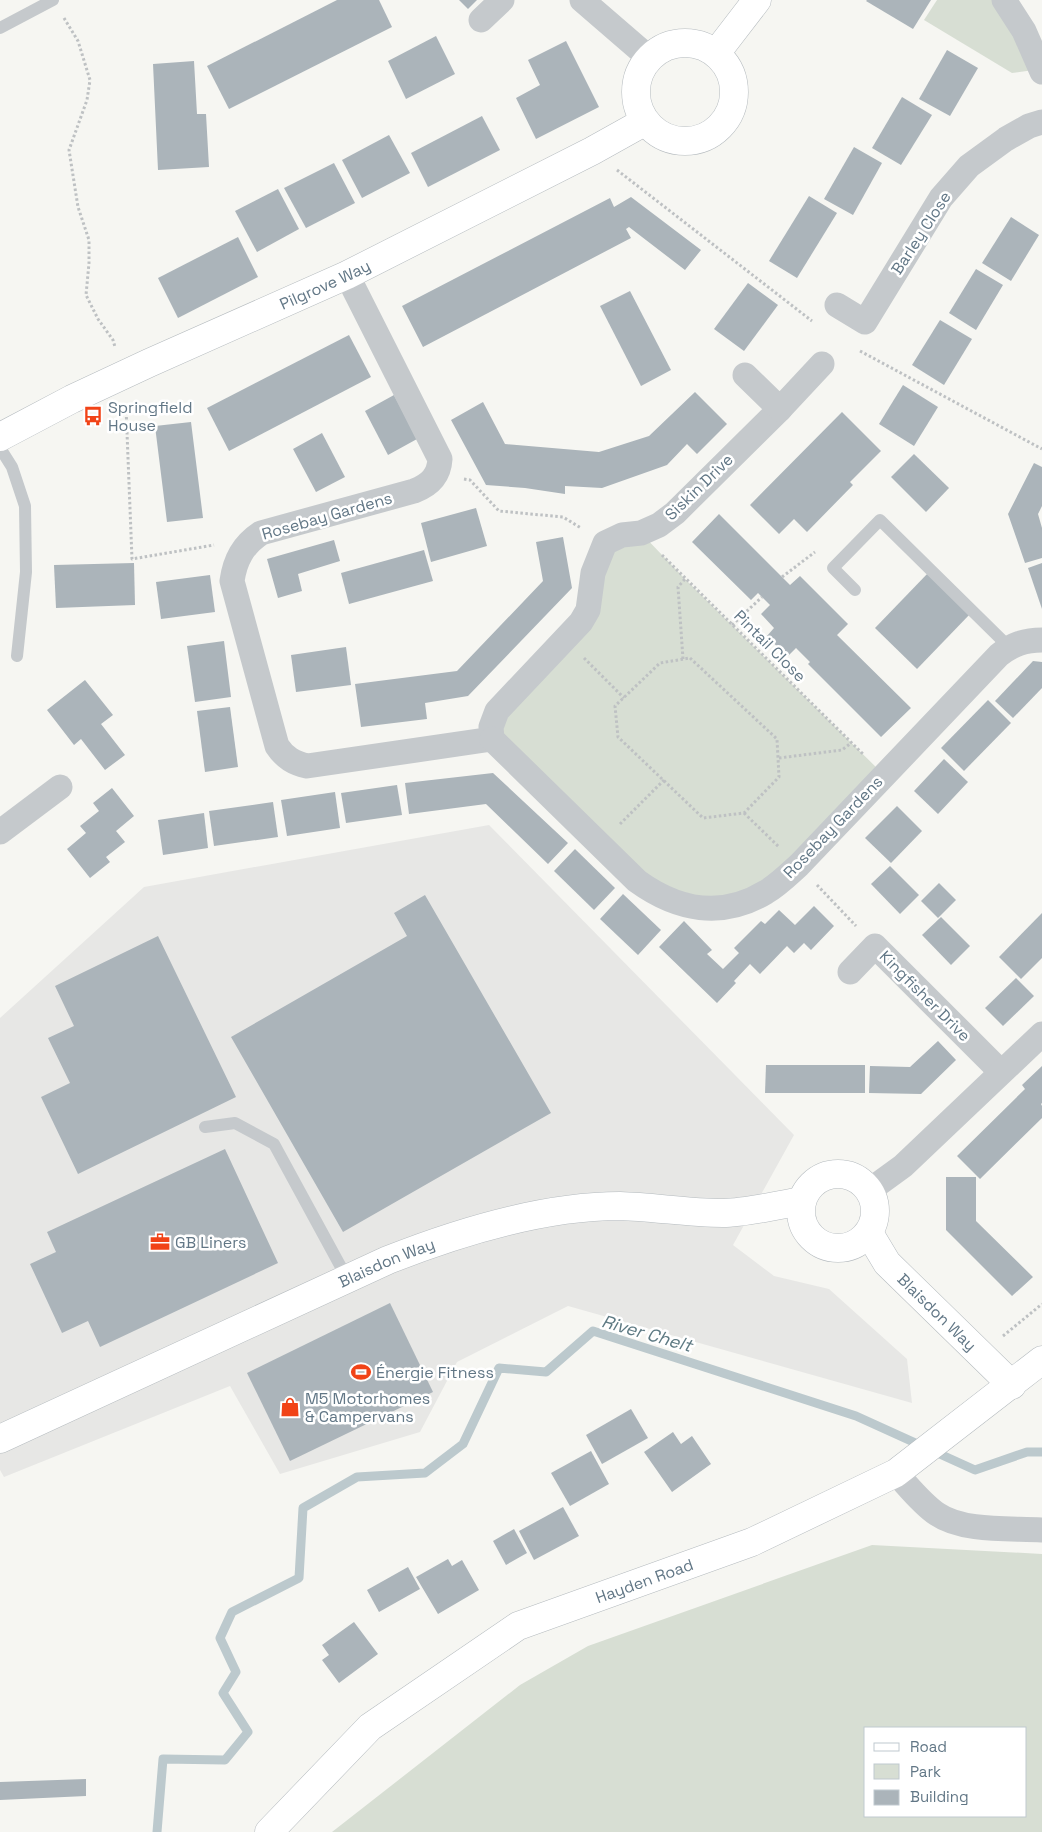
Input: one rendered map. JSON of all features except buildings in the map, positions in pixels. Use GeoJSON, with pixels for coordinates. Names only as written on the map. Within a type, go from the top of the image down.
{"type":"FeatureCollection","features":[{"type":"Feature","properties":{"kind":"street"},"geometry":{"type":"LineString","coordinates":[[481,20],[502,0]]}},
{"type":"Feature","properties":{"kind":"street"},"geometry":{"type":"LineString","coordinates":[[582,0],[648,57]]}},
{"type":"Feature","properties":{"kind":"street"},"geometry":{"type":"LineString","coordinates":[[717,52],[757,0]]}},
{"type":"Feature","properties":{"kind":"street"},"geometry":{"type":"LineString","coordinates":[[1004,0],[1024,32],[1042,72]]}},
{"type":"Feature","properties":{"kind":"street"},"geometry":{"type":"LineString","coordinates":[[689,42],[717,52],[732,75],[735,97],[730,114],[722,125],[705,138],[686,142],[666,139],[644,122],[635,102],[635,84],[648,57],[665,46],[689,42]]}},
{"type":"Feature","properties":{"kind":"street","name":"Pilgrove Way"},"geometry":{"type":"LineString","coordinates":[[0,437],[72,399],[125,374],[347,275],[592,151],[644,122]]}},
{"type":"Feature","properties":{"kind":"street","name":"Barley Close"},"geometry":{"type":"LineString","coordinates":[[837,305],[864,322],[941,198],[969,166],[1006,139],[1029,126],[1042,122]]}},
{"type":"Feature","properties":{"kind":"street"},"geometry":{"type":"LineString","coordinates":[[347,275],[440,459],[436,475]]}},
{"type":"Feature","properties":{"kind":"street","name":"Siskin Drive"},"geometry":{"type":"LineString","coordinates":[[605,543],[622,535],[641,533],[659,525],[675,513],[780,409],[822,364]]}},
{"type":"Feature","properties":{"kind":"street"},"geometry":{"type":"LineString","coordinates":[[745,374],[780,409]]}},
{"type":"Feature","properties":{"kind":"street","name":"Rosebay Gardens"},"geometry":{"type":"LineString","coordinates":[[436,475],[430,483],[414,491],[261,533],[251,539],[238,557],[232,581],[277,746],[287,758],[307,766],[492,739],[637,881],[654,894],[674,902],[694,907],[714,908],[732,906],[766,892],[798,865],[1000,655],[1009,647],[1020,642],[1042,640]]}},
{"type":"Feature","properties":{"kind":"street"},"geometry":{"type":"LineString","coordinates":[[492,739],[491,727],[497,711],[581,622],[588,610],[593,574],[605,543]]}},
{"type":"Feature","properties":{"kind":"street"},"geometry":{"type":"LineString","coordinates":[[0,832],[60,788]]}},
{"type":"Feature","properties":{"kind":"street","name":"Kingfisher Drive"},"geometry":{"type":"LineString","coordinates":[[850,972],[875,946],[1001,1072]]}},
{"type":"Feature","properties":{"kind":"street"},"geometry":{"type":"LineString","coordinates":[[870,1190],[903,1166],[1042,1034]]}},
{"type":"Feature","properties":{"kind":"street"},"geometry":{"type":"LineString","coordinates":[[839,1173],[853,1176],[870,1190],[876,1212],[868,1233],[855,1245],[837,1249],[822,1245],[809,1235],[802,1222],[802,1201],[809,1186],[824,1176],[839,1173]]}},
{"type":"Feature","properties":{"kind":"street","name":"Blaisdon Way"},"geometry":{"type":"LineString","coordinates":[[0,1440],[388,1260],[472,1230],[520,1218],[570,1210],[619,1206],[724,1213],[802,1201]]}},
{"type":"Feature","properties":{"kind":"street","name":"Blaisdon Way"},"geometry":{"type":"LineString","coordinates":[[868,1233],[887,1263],[979,1355],[1012,1385]]}},
{"type":"Feature","properties":{"kind":"street","name":"Hayden Road"},"geometry":{"type":"LineString","coordinates":[[269,1832],[370,1727],[518,1626],[752,1542],[903,1468],[1042,1360]]}},
{"type":"Feature","properties":{"kind":"street"},"geometry":{"type":"LineString","coordinates":[[903,1468],[925,1504],[936,1514],[948,1520],[965,1525],[1042,1530]]}},
{"type":"Feature","properties":{"kind":"lane"},"geometry":{"type":"LineString","coordinates":[[0,28],[53,0]]}},
{"type":"Feature","properties":{"kind":"lane"},"geometry":{"type":"LineString","coordinates":[[0,448],[12,467],[25,506],[26,572],[17,656]]}},
{"type":"Feature","properties":{"kind":"lane"},"geometry":{"type":"LineString","coordinates":[[855,590],[833,568],[880,520],[1009,647]]}},
{"type":"Feature","properties":{"kind":"lane"},"geometry":{"type":"LineString","coordinates":[[205,1127],[235,1123],[274,1144],[348,1280]]}},
{"type":"Feature","properties":{"kind":"path"},"geometry":{"type":"LineString","coordinates":[[63,16],[78,41],[90,80],[87,100],[69,150],[78,207],[89,240],[86,295],[98,319],[113,340],[125,374],[132,559],[216,544]]}},
{"type":"Feature","properties":{"kind":"path"},"geometry":{"type":"LineString","coordinates":[[592,151],[818,325]]}},
{"type":"Feature","properties":{"kind":"path"},"geometry":{"type":"LineString","coordinates":[[859,351],[1042,448]]}},
{"type":"Feature","properties":{"kind":"path"},"geometry":{"type":"LineString","coordinates":[[436,475],[470,480],[499,511],[563,518],[605,543]]}},
{"type":"Feature","properties":{"kind":"path","name":"Pintail Close"},"geometry":{"type":"LineString","coordinates":[[641,533],[685,579],[884,775]]}},
{"type":"Feature","properties":{"kind":"path"},"geometry":{"type":"LineString","coordinates":[[782,576],[820,549]]}},
{"type":"Feature","properties":{"kind":"path"},"geometry":{"type":"LineString","coordinates":[[683,659],[678,587],[685,579]]}},
{"type":"Feature","properties":{"kind":"path"},"geometry":{"type":"LineString","coordinates":[[732,625],[762,596]]}},
{"type":"Feature","properties":{"kind":"path"},"geometry":{"type":"LineString","coordinates":[[564,638],[624,698]]}},
{"type":"Feature","properties":{"kind":"path"},"geometry":{"type":"LineString","coordinates":[[690,658],[777,739],[779,777],[744,813],[703,818],[618,738],[615,706],[660,663],[683,659],[690,658]]}},
{"type":"Feature","properties":{"kind":"path"},"geometry":{"type":"LineString","coordinates":[[778,758],[842,750],[851,743]]}},
{"type":"Feature","properties":{"kind":"path"},"geometry":{"type":"LineString","coordinates":[[599,844],[664,780]]}},
{"type":"Feature","properties":{"kind":"path"},"geometry":{"type":"LineString","coordinates":[[744,813],[798,865],[875,946]]}},
{"type":"Feature","properties":{"kind":"path"},"geometry":{"type":"LineString","coordinates":[[979,1355],[1042,1304]]}},
{"type":"Feature","properties":{"kind":"shaded area"},"geometry":{"type":"Polygon","coordinates":[[[489,825],[794,1135],[733,1245],[774,1276],[829,1289],[907,1359],[912,1403],[568,1306],[457,1362],[420,1432],[280,1474],[230,1386],[4,1477],[0,1470],[0,1018],[144,887],[489,825]]]}},
{"type":"Feature","properties":{"kind":"green space"},"geometry":{"type":"Polygon","coordinates":[[[937,0],[1004,0],[1041,69],[1012,73],[924,20],[937,0]]]}},
{"type":"Feature","properties":{"kind":"green space"},"geometry":{"type":"Polygon","coordinates":[[[641,533],[685,579],[884,775],[766,892],[673,902],[492,739],[564,638],[599,558],[641,533]]]}},
{"type":"Feature","properties":{"kind":"green space"},"geometry":{"type":"Polygon","coordinates":[[[872,1545],[1042,1554],[1042,1832],[332,1832],[520,1685],[588,1646],[872,1545]]]}},
{"type":"Feature","properties":{"kind":"waterway","name":"River Chelt"},"geometry":{"type":"LineString","coordinates":[[157,1832],[163,1759],[225,1760],[248,1732],[223,1693],[236,1672],[220,1638],[232,1612],[299,1578],[303,1508],[357,1477],[425,1473],[463,1444],[499,1368],[546,1372],[593,1331],[856,1416],[975,1470],[1027,1452],[1042,1452]]}},
{"type":"Feature","properties":{"kind":"place","name":"Springfield House"},"geometry":{"type":"Point","coordinates":[93,416]}},
{"type":"Feature","properties":{"kind":"place","name":"GB Liners"},"geometry":{"type":"Point","coordinates":[160,1242]}},
{"type":"Feature","properties":{"kind":"place","name":"Énergie Fitness"},"geometry":{"type":"Point","coordinates":[361,1372]}},
{"type":"Feature","properties":{"kind":"place","name":"M5 Motorhomes & Campervans"},"geometry":{"type":"Point","coordinates":[290,1407]}}]}
